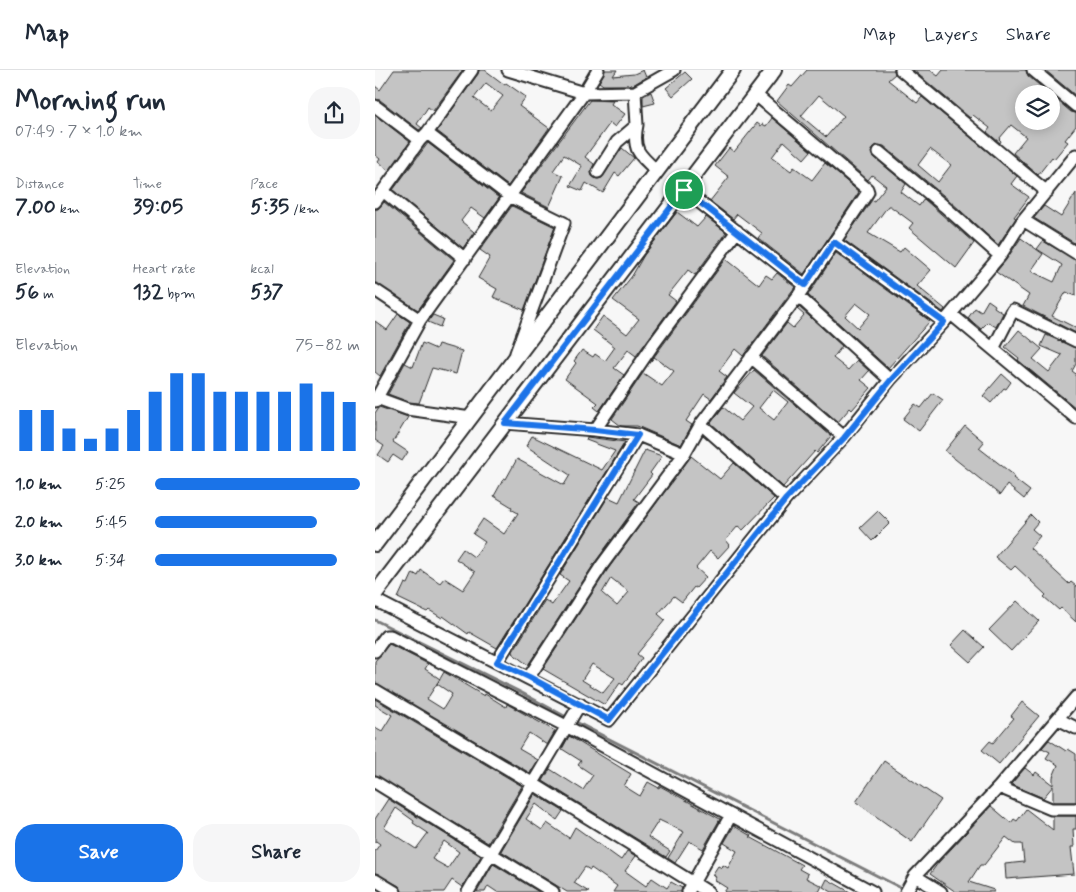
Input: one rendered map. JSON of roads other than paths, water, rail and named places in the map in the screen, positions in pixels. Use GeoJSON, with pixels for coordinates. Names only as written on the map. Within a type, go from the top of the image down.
{"type":"FeatureCollection","features":[{"type":"Feature","properties":{"kind":"street"},"geometry":{"type":"LineString","coordinates":[[375,202],[472,70]]}},
{"type":"Feature","properties":{"kind":"street"},"geometry":{"type":"LineString","coordinates":[[508,70],[584,93],[635,92],[674,70]]}},
{"type":"Feature","properties":{"kind":"street"},"geometry":{"type":"LineString","coordinates":[[471,418],[407,409],[377,392],[420,320],[584,93],[598,70]]}},
{"type":"Feature","properties":{"kind":"street"},"geometry":{"type":"LineString","coordinates":[[375,544],[733,70]]}},
{"type":"Feature","properties":{"kind":"street"},"geometry":{"type":"LineString","coordinates":[[375,594],[379,583],[505,423],[774,70]]}},
{"type":"Feature","properties":{"kind":"street"},"geometry":{"type":"LineString","coordinates":[[901,70],[1047,192]]}},
{"type":"Feature","properties":{"kind":"street"},"geometry":{"type":"LineString","coordinates":[[1033,70],[1076,106]]}},
{"type":"Feature","properties":{"kind":"street"},"geometry":{"type":"LineString","coordinates":[[635,92],[637,125],[635,146],[641,156],[656,170]]}},
{"type":"Feature","properties":{"kind":"street"},"geometry":{"type":"LineString","coordinates":[[529,677],[602,565],[684,454],[701,424],[798,296],[868,192],[867,189],[756,94]]}},
{"type":"Feature","properties":{"kind":"street"},"geometry":{"type":"LineString","coordinates":[[375,106],[424,136],[509,196],[564,223],[514,360]]}},
{"type":"Feature","properties":{"kind":"street"},"geometry":{"type":"LineString","coordinates":[[599,172],[617,142],[637,125]]}},
{"type":"Feature","properties":{"kind":"street"},"geometry":{"type":"LineString","coordinates":[[879,152],[1000,256]]}},
{"type":"Feature","properties":{"kind":"street"},"geometry":{"type":"LineString","coordinates":[[375,600],[529,677],[573,717],[609,720],[786,499],[844,438],[891,380],[1000,256],[1023,220],[1076,154]]}},
{"type":"Feature","properties":{"kind":"street"},"geometry":{"type":"LineString","coordinates":[[684,190],[805,285]]}},
{"type":"Feature","properties":{"kind":"street"},"geometry":{"type":"LineString","coordinates":[[383,191],[465,259]]}},
{"type":"Feature","properties":{"kind":"street"},"geometry":{"type":"LineString","coordinates":[[1023,220],[1076,253]]}},
{"type":"Feature","properties":{"kind":"street"},"geometry":{"type":"LineString","coordinates":[[595,430],[653,346],[737,231]]}},
{"type":"Feature","properties":{"kind":"street"},"geometry":{"type":"LineString","coordinates":[[834,242],[993,349],[1076,418]]}},
{"type":"Feature","properties":{"kind":"street"},"geometry":{"type":"LineString","coordinates":[[375,290],[420,320]]}},
{"type":"Feature","properties":{"kind":"street"},"geometry":{"type":"LineString","coordinates":[[798,296],[891,380]]}},
{"type":"Feature","properties":{"kind":"street"},"geometry":{"type":"LineString","coordinates":[[993,349],[1013,310],[1076,341]]}},
{"type":"Feature","properties":{"kind":"street"},"geometry":{"type":"LineString","coordinates":[[751,357],[844,438]]}},
{"type":"Feature","properties":{"kind":"street"},"geometry":{"type":"LineString","coordinates":[[505,423],[638,435],[684,454]]}},
{"type":"Feature","properties":{"kind":"street"},"geometry":{"type":"LineString","coordinates":[[701,424],[786,499]]}},
{"type":"Feature","properties":{"kind":"street"},"geometry":{"type":"LineString","coordinates":[[497,662],[638,435]]}},
{"type":"Feature","properties":{"kind":"street"},"geometry":{"type":"LineString","coordinates":[[375,651],[386,636],[390,636],[573,717],[731,815],[873,892]]}},
{"type":"Feature","properties":{"kind":"street"},"geometry":{"type":"LineString","coordinates":[[375,690],[532,783],[690,888],[708,892]]}},
{"type":"Feature","properties":{"kind":"street"},"geometry":{"type":"LineString","coordinates":[[906,892],[915,876],[999,787],[1076,697]]}},
{"type":"Feature","properties":{"kind":"street"},"geometry":{"type":"LineString","coordinates":[[468,892],[573,717]]}},
{"type":"Feature","properties":{"kind":"street"},"geometry":{"type":"LineString","coordinates":[[1058,719],[1076,728]]}},
{"type":"Feature","properties":{"kind":"street"},"geometry":{"type":"LineString","coordinates":[[375,782],[553,892]]}},
{"type":"Feature","properties":{"kind":"street"},"geometry":{"type":"LineString","coordinates":[[999,787],[1051,809],[1076,810]]}},
{"type":"Feature","properties":{"kind":"street"},"geometry":{"type":"LineString","coordinates":[[690,888],[731,815]]}},
{"type":"Feature","properties":{"kind":"street"},"geometry":{"type":"LineString","coordinates":[[915,876],[941,892]]}},
{"type":"Feature","properties":{"kind":"street"},"geometry":{"type":"LineString","coordinates":[[375,880],[395,892]]}},
{"type":"Feature","properties":{"kind":"waterway"},"geometry":{"type":"LineString","coordinates":[[375,620],[568,718]]}},
{"type":"Feature","properties":{"kind":"waterway"},"geometry":{"type":"LineString","coordinates":[[574,721],[905,890]]}}]}
